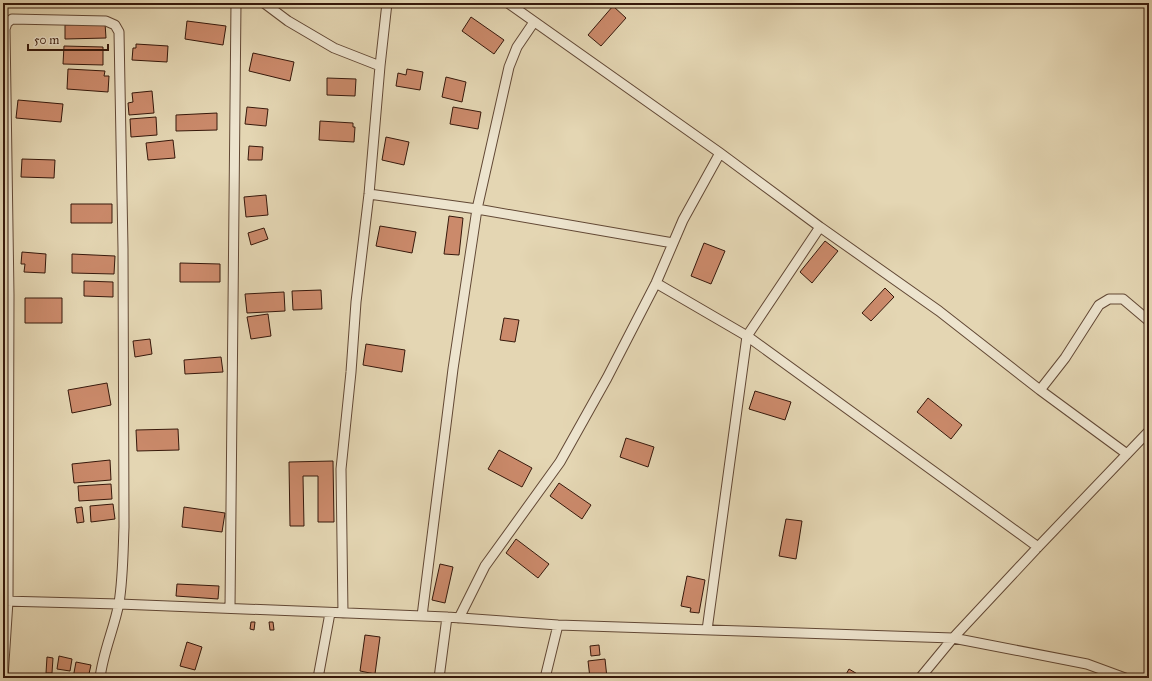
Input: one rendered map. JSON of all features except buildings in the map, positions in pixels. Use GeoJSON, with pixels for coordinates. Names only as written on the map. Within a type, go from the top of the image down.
{"type":"FeatureCollection","features":[{"type":"Feature","properties":{"kind":"street"},"geometry":{"type":"LineString","coordinates":[[230,608],[236,3]]}},
{"type":"Feature","properties":{"kind":"street"},"geometry":{"type":"LineString","coordinates":[[264,3],[288,21],[334,48],[380,66]]}},
{"type":"Feature","properties":{"kind":"street"},"geometry":{"type":"LineString","coordinates":[[343,614],[341,469],[351,372],[356,302],[369,194],[387,3]]}},
{"type":"Feature","properties":{"kind":"street"},"geometry":{"type":"LineString","coordinates":[[508,3],[720,153],[820,227],[939,311],[1040,390],[1127,454]]}},
{"type":"Feature","properties":{"kind":"street"},"geometry":{"type":"LineString","coordinates":[[3,678],[6,601],[5,29],[7,23],[12,19],[106,21],[115,26],[119,32],[123,233],[124,527],[123,561],[119,604],[101,666],[100,678]]}},
{"type":"Feature","properties":{"kind":"street"},"geometry":{"type":"LineString","coordinates":[[422,616],[453,369],[478,209],[509,67],[517,47],[534,22]]}},
{"type":"Feature","properties":{"kind":"street"},"geometry":{"type":"LineString","coordinates":[[459,618],[486,566],[560,462],[607,378],[656,283],[683,220],[720,153]]}},
{"type":"Feature","properties":{"kind":"street"},"geometry":{"type":"LineString","coordinates":[[369,194],[478,209],[673,243]]}},
{"type":"Feature","properties":{"kind":"street"},"geometry":{"type":"LineString","coordinates":[[707,630],[747,336],[820,227]]}},
{"type":"Feature","properties":{"kind":"street"},"geometry":{"type":"LineString","coordinates":[[656,283],[747,336],[1038,547]]}},
{"type":"Feature","properties":{"kind":"street"},"geometry":{"type":"LineString","coordinates":[[1040,390],[1065,358],[1099,305],[1109,299],[1123,299],[1149,321]]}},
{"type":"Feature","properties":{"kind":"street"},"geometry":{"type":"LineString","coordinates":[[920,678],[953,638],[1149,431]]}},
{"type":"Feature","properties":{"kind":"street"},"geometry":{"type":"LineString","coordinates":[[6,601],[422,616],[558,625],[953,638],[1087,664],[1125,678]]}},
{"type":"Feature","properties":{"kind":"street"},"geometry":{"type":"LineString","coordinates":[[318,678],[330,613]]}},
{"type":"Feature","properties":{"kind":"street"},"geometry":{"type":"LineString","coordinates":[[439,678],[447,618]]}},
{"type":"Feature","properties":{"kind":"street"},"geometry":{"type":"LineString","coordinates":[[546,678],[558,625]]}}]}
